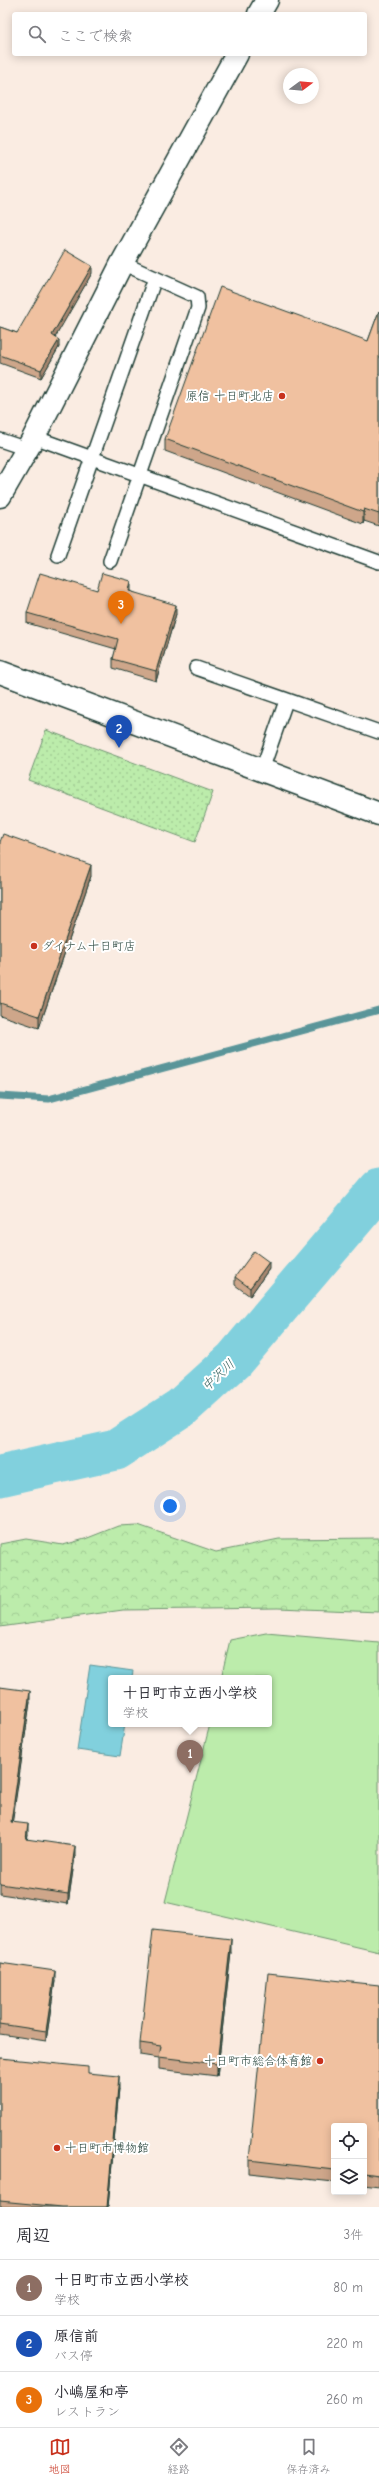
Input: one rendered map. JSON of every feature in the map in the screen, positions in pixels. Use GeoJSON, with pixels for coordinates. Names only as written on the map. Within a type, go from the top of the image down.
{"type":"FeatureCollection","features":[{"type":"Feature","properties":{"kind":"street"},"geometry":{"type":"LineString","coordinates":[[260,12],[267,0]]}},
{"type":"Feature","properties":{"kind":"street"},"geometry":{"type":"LineString","coordinates":[[0,496],[31,443],[122,263],[236,56]]}},
{"type":"Feature","properties":{"kind":"street"},"geometry":{"type":"LineString","coordinates":[[0,672],[379,814]]}},
{"type":"Feature","properties":{"kind":"lane"},"geometry":{"type":"LineString","coordinates":[[110,561],[198,308],[197,297],[122,263]]}},
{"type":"Feature","properties":{"kind":"lane"},"geometry":{"type":"LineString","coordinates":[[58,555],[155,278]]}},
{"type":"Feature","properties":{"kind":"lane"},"geometry":{"type":"LineString","coordinates":[[0,440],[31,443],[92,459],[379,562]]}},
{"type":"Feature","properties":{"kind":"lane"},"geometry":{"type":"LineString","coordinates":[[196,668],[286,701],[379,732]]}},
{"type":"Feature","properties":{"kind":"lane"},"geometry":{"type":"LineString","coordinates":[[262,770],[286,701]]}},
{"type":"Feature","properties":{"kind":"green space"},"geometry":{"type":"Polygon","coordinates":[[[46,730],[213,792],[195,842],[28,780],[46,730]]]}},
{"type":"Feature","properties":{"kind":"green space"},"geometry":{"type":"Polygon","coordinates":[[[138,1525],[216,1552],[279,1539],[379,1538],[379,1612],[278,1608],[123,1610],[0,1627],[0,1544],[26,1539],[63,1545],[85,1539],[118,1526],[138,1525]]]}},
{"type":"Feature","properties":{"kind":"green space"},"geometry":{"type":"Polygon","coordinates":[[[266,1633],[379,1643],[379,1952],[165,1902],[209,1727],[272,1727],[272,1675],[222,1675],[230,1640],[266,1633]]]}},
{"type":"Feature","properties":{"kind":"water"},"geometry":{"type":"Polygon","coordinates":[[[90,1665],[133,1671],[132,1675],[108,1675],[108,1727],[125,1727],[120,1756],[77,1750],[90,1665]]]}},
{"type":"Feature","properties":{"kind":"building"},"geometry":{"type":"Polygon","coordinates":[[[65,250],[92,266],[52,335],[59,340],[41,370],[0,355],[0,327],[17,333],[65,250]]]}},
{"type":"Feature","properties":{"kind":"building","name":"原信 十日町北店"},"geometry":{"type":"Polygon","coordinates":[[[220,287],[368,341],[379,311],[379,514],[364,509],[363,512],[165,439],[220,287]]]}},
{"type":"Feature","properties":{"kind":"building"},"geometry":{"type":"Polygon","coordinates":[[[40,573],[97,590],[102,573],[131,581],[129,591],[176,605],[156,671],[113,659],[118,639],[27,613],[40,573]]]}},
{"type":"Feature","properties":{"kind":"building","name":"ダイナム十日町店"},"geometry":{"type":"Polygon","coordinates":[[[3,834],[91,865],[39,1016],[0,1003],[0,842],[3,834]]]}},
{"type":"Feature","properties":{"kind":"building"},"geometry":{"type":"Polygon","coordinates":[[[254,1251],[269,1262],[250,1288],[235,1277],[254,1251]]]}},
{"type":"Feature","properties":{"kind":"building"},"geometry":{"type":"Polygon","coordinates":[[[0,1687],[30,1691],[11,1822],[28,1824],[26,1839],[75,1846],[68,1894],[0,1884],[0,1687]]]}},
{"type":"Feature","properties":{"kind":"building"},"geometry":{"type":"Polygon","coordinates":[[[153,1930],[231,1939],[217,2064],[159,2057],[161,2046],[140,2043],[153,1930]]]}},
{"type":"Feature","properties":{"kind":"building"},"geometry":{"type":"Polygon","coordinates":[[[0,1963],[55,1971],[46,2031],[0,2024],[0,1963]]]}},
{"type":"Feature","properties":{"kind":"building","name":"十日町市総合体育館"},"geometry":{"type":"Polygon","coordinates":[[[268,1973],[379,1985],[379,2175],[367,2173],[367,2123],[331,2123],[331,2170],[249,2160],[268,1973]]]}},
{"type":"Feature","properties":{"kind":"building","name":"十日町市博物館"},"geometry":{"type":"Polygon","coordinates":[[[0,2058],[88,2067],[88,2073],[119,2076],[107,2207],[62,2207],[0,2201],[0,2058]]]}},
{"type":"Feature","properties":{"kind":"waterway"},"geometry":{"type":"LineString","coordinates":[[0,1096],[49,1099],[379,1010]]}},
{"type":"Feature","properties":{"kind":"waterway","name":"中沢川"},"geometry":{"type":"LineString","coordinates":[[0,1476],[116,1450],[181,1408],[234,1360],[379,1189]]}},
{"type":"Feature","properties":{"kind":"place","name":"原信 十日町北店"},"geometry":{"type":"Point","coordinates":[282,396]}},
{"type":"Feature","properties":{"kind":"place","name":"小嶋屋和亭"},"geometry":{"type":"Point","coordinates":[121,624]}},
{"type":"Feature","properties":{"kind":"place","name":"原信前"},"geometry":{"type":"Point","coordinates":[119,748]}},
{"type":"Feature","properties":{"kind":"place","name":"ダイナム十日町店"},"geometry":{"type":"Point","coordinates":[34,946]}},
{"type":"Feature","properties":{"kind":"place","name":"十日町市立西小学校"},"geometry":{"type":"Point","coordinates":[190,1773]}},
{"type":"Feature","properties":{"kind":"place","name":"十日町市総合体育館"},"geometry":{"type":"Point","coordinates":[320,2061]}},
{"type":"Feature","properties":{"kind":"place","name":"十日町市博物館"},"geometry":{"type":"Point","coordinates":[57,2148]}}]}
